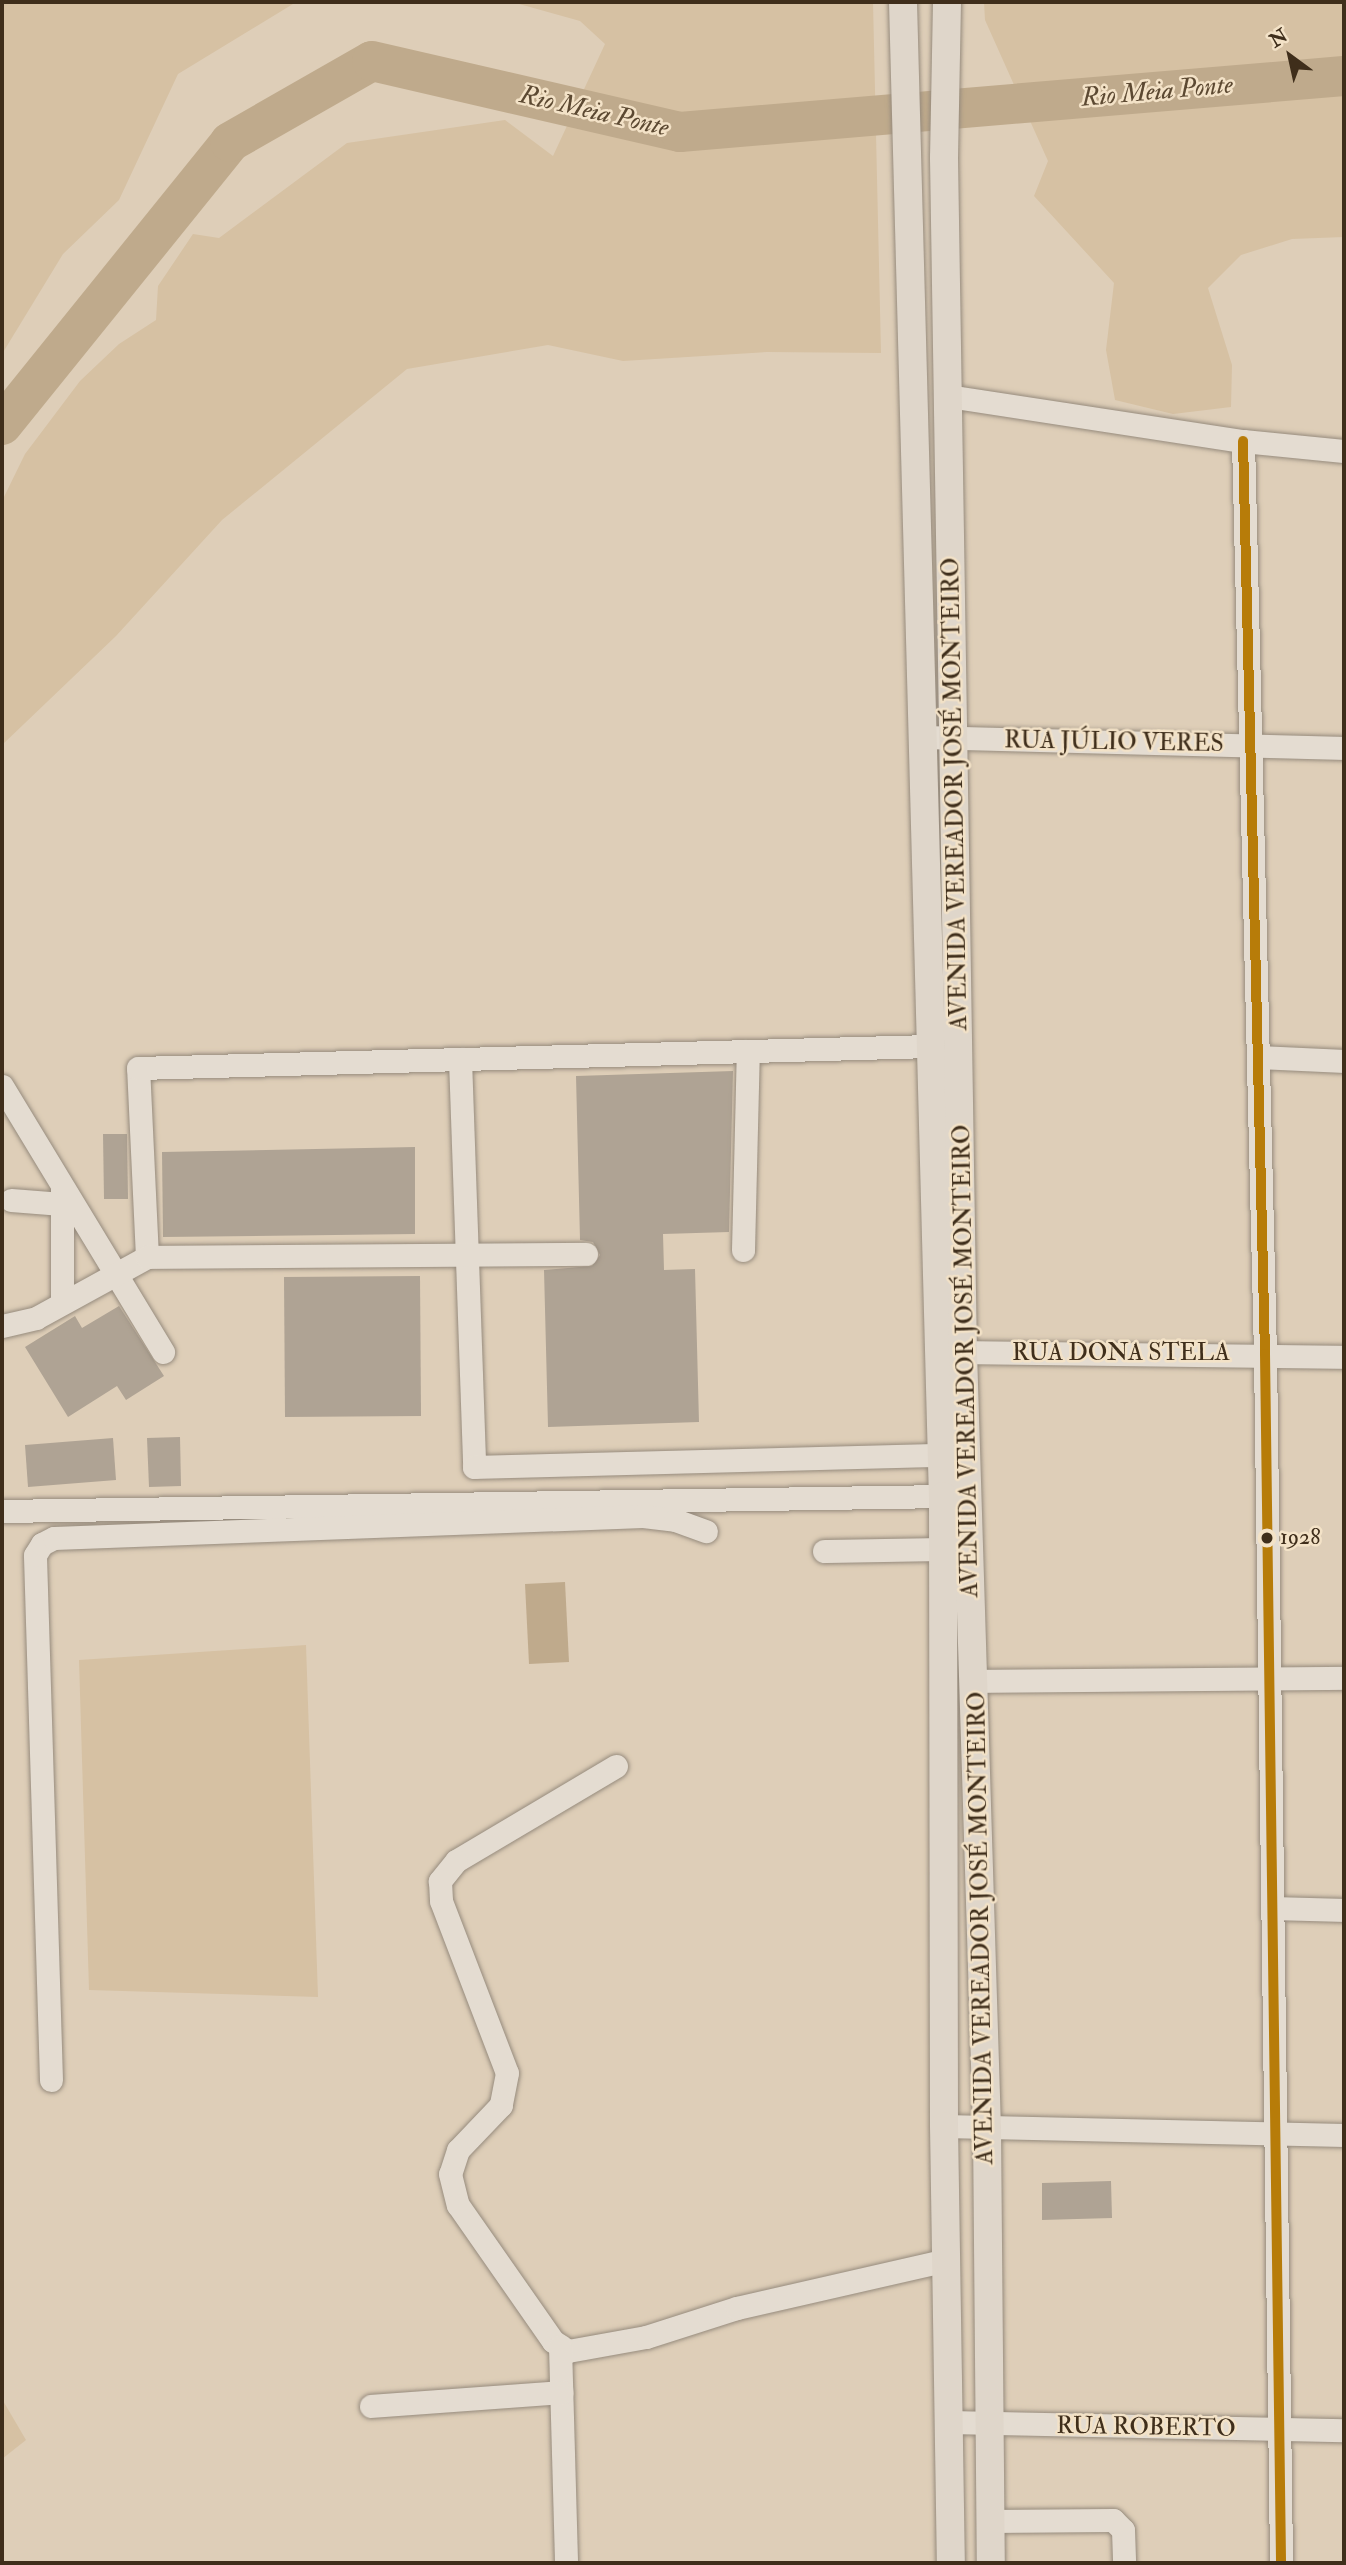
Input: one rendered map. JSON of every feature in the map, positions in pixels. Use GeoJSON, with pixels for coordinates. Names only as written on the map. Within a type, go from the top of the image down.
{"type":"FeatureCollection","features":[{"type":"Feature","properties":{"kind":"main road","name":"AVENIDA VEREADOR JOSÉ MONTEIRO"},"geometry":{"type":"LineString","coordinates":[[903,2],[926,737],[932,1046],[975,1681],[986,2128],[991,2563]]}},
{"type":"Feature","properties":{"kind":"main road","name":"AVENIDA VEREADOR JOSÉ MONTEIRO"},"geometry":{"type":"LineString","coordinates":[[947,2],[944,158],[954,738],[952,1352],[942,1455],[944,2126],[951,2563]]}},
{"type":"Feature","properties":{"kind":"street"},"geometry":{"type":"LineString","coordinates":[[948,396],[1243,441],[1344,451]]}},
{"type":"Feature","properties":{"kind":"street"},"geometry":{"type":"LineString","coordinates":[[1243,441],[1265,1354],[1282,2429],[1281,2563]]}},
{"type":"Feature","properties":{"kind":"street","name":"RUA JÚLIO VERES"},"geometry":{"type":"LineString","coordinates":[[926,737],[1344,748]]}},
{"type":"Feature","properties":{"kind":"street"},"geometry":{"type":"LineString","coordinates":[[148,1257],[138,1069],[932,1046]]}},
{"type":"Feature","properties":{"kind":"street"},"geometry":{"type":"LineString","coordinates":[[743,1250],[748,1051]]}},
{"type":"Feature","properties":{"kind":"street"},"geometry":{"type":"LineString","coordinates":[[1259,1057],[1344,1061]]}},
{"type":"Feature","properties":{"kind":"street"},"geometry":{"type":"LineString","coordinates":[[460,1059],[474,1467],[942,1455]]}},
{"type":"Feature","properties":{"kind":"street"},"geometry":{"type":"LineString","coordinates":[[2,1086],[62,1196],[163,1352]]}},
{"type":"Feature","properties":{"kind":"street"},"geometry":{"type":"LineString","coordinates":[[11,1200],[62,1196]]}},
{"type":"Feature","properties":{"kind":"street"},"geometry":{"type":"LineString","coordinates":[[62,1196],[62,1302]]}},
{"type":"Feature","properties":{"kind":"street"},"geometry":{"type":"LineString","coordinates":[[2,1326],[36,1318],[148,1257],[586,1254]]}},
{"type":"Feature","properties":{"kind":"street","name":"RUA DONA STELA"},"geometry":{"type":"LineString","coordinates":[[952,1352],[1344,1357]]}},
{"type":"Feature","properties":{"kind":"street"},"geometry":{"type":"LineString","coordinates":[[754,1460],[756,1499]]}},
{"type":"Feature","properties":{"kind":"street"},"geometry":{"type":"LineString","coordinates":[[2,1511],[943,1496]]}},
{"type":"Feature","properties":{"kind":"street"},"geometry":{"type":"LineString","coordinates":[[51,2080],[35,1555],[42,1544],[54,1538],[643,1516],[675,1520],[706,1531]]}},
{"type":"Feature","properties":{"kind":"street"},"geometry":{"type":"LineString","coordinates":[[824,1551],[944,1549]]}},
{"type":"Feature","properties":{"kind":"street"},"geometry":{"type":"LineString","coordinates":[[975,1681],[1344,1678]]}},
{"type":"Feature","properties":{"kind":"street"},"geometry":{"type":"LineString","coordinates":[[615,1766],[456,1861],[440,1881],[441,1901],[507,2073],[501,2105],[458,2150],[450,2174],[458,2205],[560,2346],[568,2351],[633,2340],[737,2308],[947,2260]]}},
{"type":"Feature","properties":{"kind":"street"},"geometry":{"type":"LineString","coordinates":[[1274,1908],[1344,1910]]}},
{"type":"Feature","properties":{"kind":"street"},"geometry":{"type":"LineString","coordinates":[[944,2126],[1344,2135]]}},
{"type":"Feature","properties":{"kind":"street"},"geometry":{"type":"LineString","coordinates":[[560,2346],[566,2563]]}},
{"type":"Feature","properties":{"kind":"street"},"geometry":{"type":"LineString","coordinates":[[371,2406],[561,2392]]}},
{"type":"Feature","properties":{"kind":"street","name":"RUA ROBERTO"},"geometry":{"type":"LineString","coordinates":[[948,2422],[989,2426],[1344,2430]]}},
{"type":"Feature","properties":{"kind":"street"},"geometry":{"type":"LineString","coordinates":[[990,2521],[1113,2520],[1123,2529],[1124,2563]]}},
{"type":"Feature","properties":{"kind":"shaded area"},"geometry":{"type":"Polygon","coordinates":[[[2,2],[311,2],[293,4],[178,74],[119,200],[63,254],[2,354],[2,2]]]}},
{"type":"Feature","properties":{"kind":"shaded area"},"geometry":{"type":"Polygon","coordinates":[[[512,2],[873,2],[881,353],[767,352],[623,361],[548,345],[407,369],[222,520],[116,636],[2,745],[2,501],[25,454],[80,381],[119,344],[156,320],[158,286],[193,234],[219,238],[347,143],[505,120],[553,156],[605,44],[580,21],[512,2]]]}},
{"type":"Feature","properties":{"kind":"shaded area"},"geometry":{"type":"Polygon","coordinates":[[[984,2],[1344,2],[1344,237],[1292,239],[1241,255],[1208,288],[1232,365],[1231,407],[1173,414],[1115,400],[1106,350],[1114,283],[1034,196],[1048,161],[985,20],[984,2]]]}},
{"type":"Feature","properties":{"kind":"shaded area"},"geometry":{"type":"Polygon","coordinates":[[[565,1582],[569,1662],[529,1664],[525,1584],[565,1582]]]}},
{"type":"Feature","properties":{"kind":"shaded area"},"geometry":{"type":"Polygon","coordinates":[[[306,1645],[318,1997],[89,1990],[79,1660],[306,1645]]]}},
{"type":"Feature","properties":{"kind":"shaded area"},"geometry":{"type":"Polygon","coordinates":[[[2,2399],[26,2440],[2,2459],[2,2399]]]}},
{"type":"Feature","properties":{"kind":"building"},"geometry":{"type":"Polygon","coordinates":[[[733,1071],[729,1232],[663,1234],[664,1270],[695,1269],[699,1422],[548,1427],[544,1270],[592,1266],[600,1255],[593,1242],[580,1240],[576,1076],[733,1071]]]}},
{"type":"Feature","properties":{"kind":"building"},"geometry":{"type":"Polygon","coordinates":[[[103,1134],[127,1134],[128,1199],[104,1199],[103,1134]]]}},
{"type":"Feature","properties":{"kind":"building"},"geometry":{"type":"Polygon","coordinates":[[[415,1147],[415,1234],[163,1237],[162,1152],[415,1147]]]}},
{"type":"Feature","properties":{"kind":"building"},"geometry":{"type":"Polygon","coordinates":[[[420,1276],[421,1416],[285,1417],[284,1277],[420,1276]]]}},
{"type":"Feature","properties":{"kind":"building"},"geometry":{"type":"Polygon","coordinates":[[[119,1306],[164,1376],[126,1400],[117,1386],[68,1417],[25,1347],[75,1316],[82,1328],[119,1306]]]}},
{"type":"Feature","properties":{"kind":"building"},"geometry":{"type":"Polygon","coordinates":[[[180,1437],[181,1486],[149,1487],[147,1438],[180,1437]]]}},
{"type":"Feature","properties":{"kind":"building"},"geometry":{"type":"Polygon","coordinates":[[[113,1438],[116,1480],[28,1487],[25,1445],[113,1438]]]}},
{"type":"Feature","properties":{"kind":"building"},"geometry":{"type":"Polygon","coordinates":[[[1111,2181],[1112,2218],[1042,2220],[1042,2183],[1111,2181]]]}},
{"type":"Feature","properties":{"kind":"waterway","name":"Rio Meia Ponte"},"geometry":{"type":"LineString","coordinates":[[2,425],[230,142],[372,61],[680,132],[1344,76]]}},
{"type":"Feature","properties":{"kind":"transit line"},"geometry":{"type":"LineString","coordinates":[[1243,441],[1265,1354],[1281,2563]]}},
{"type":"Feature","properties":{"kind":"place","name":"1928"},"geometry":{"type":"Point","coordinates":[1267,1538]}}]}
